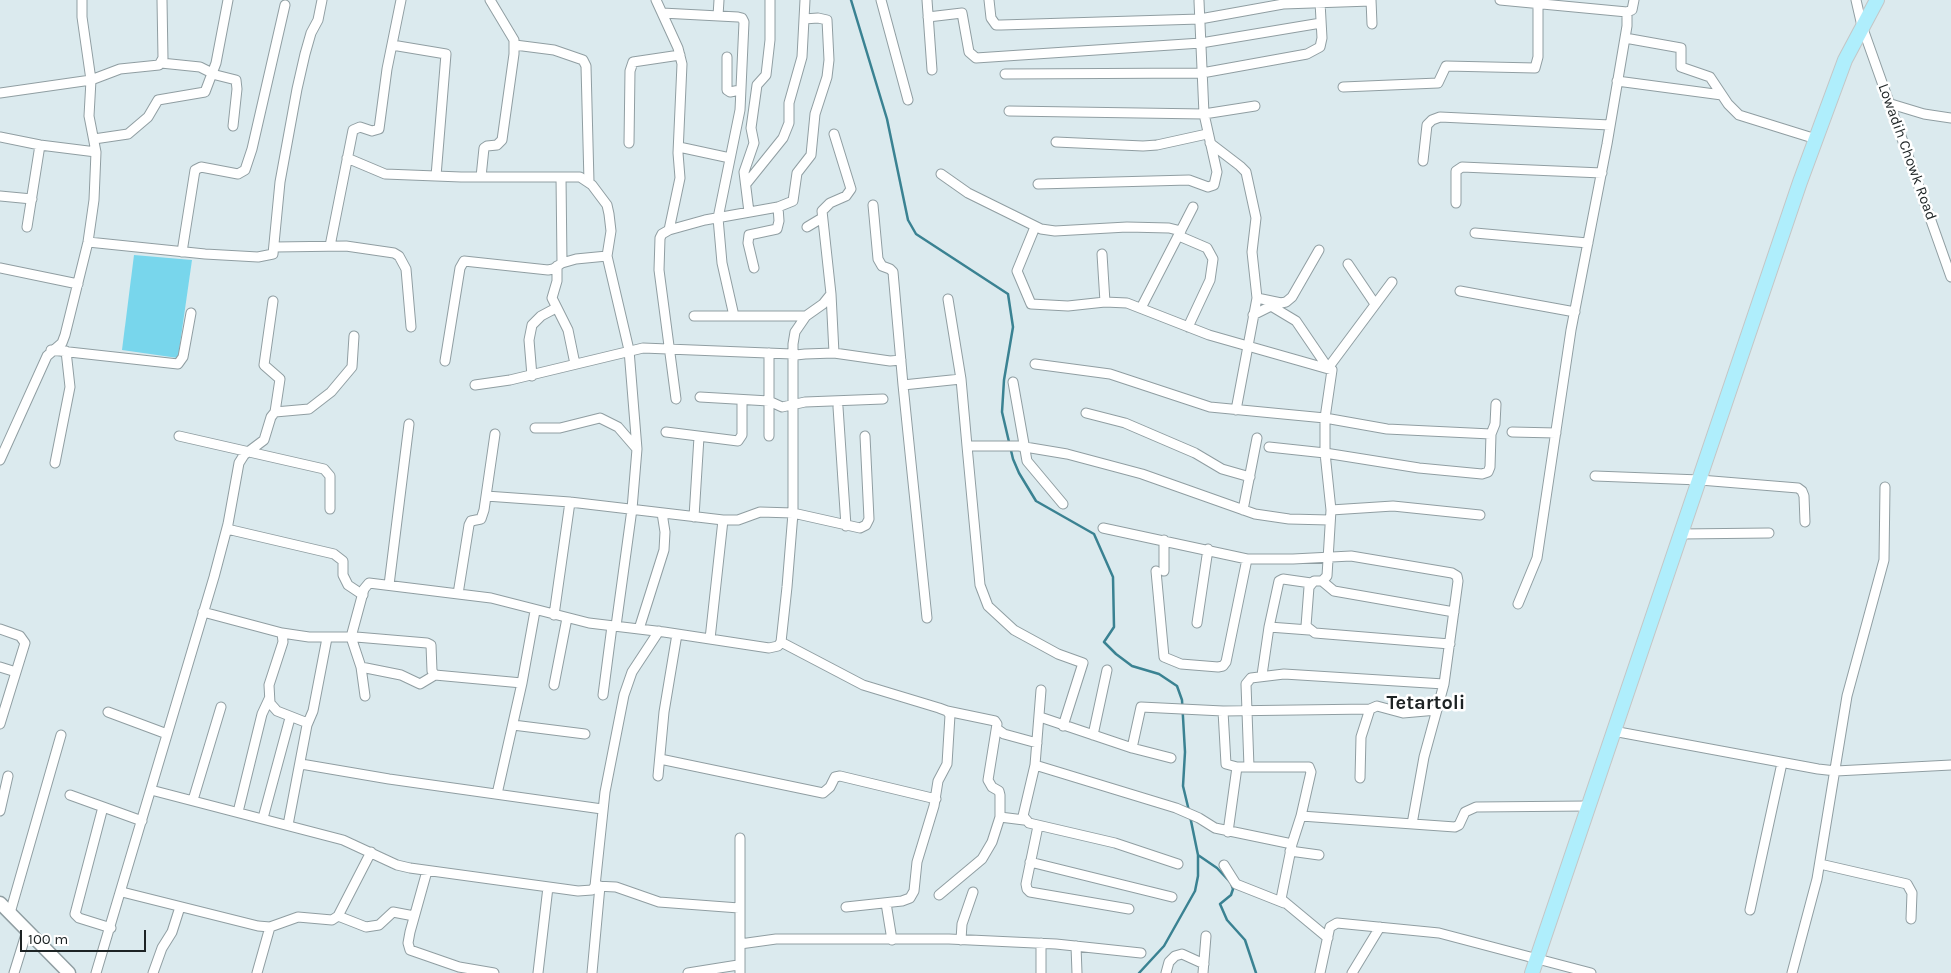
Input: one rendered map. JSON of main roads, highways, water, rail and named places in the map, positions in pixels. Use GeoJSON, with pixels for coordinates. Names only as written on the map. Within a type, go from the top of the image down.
{"type":"FeatureCollection","features":[{"type":"Feature","properties":{"kind":"main road"},"geometry":{"type":"LineString","coordinates":[[1532,973],[1816,140],[1845,60],[1877,0]]}},
{"type":"Feature","properties":{"kind":"main road"},"geometry":{"type":"LineString","coordinates":[[0,903],[69,973]]}},
{"type":"Feature","properties":{"kind":"waterway"},"geometry":{"type":"LineString","coordinates":[[851,0],[887,119],[908,220],[916,234],[1008,294],[1013,327],[1004,380],[1002,412],[1013,459],[1019,473],[1036,501],[1094,534],[1113,577],[1114,627],[1104,642],[1132,666],[1159,674],[1177,686],[1182,700],[1185,752],[1183,786],[1189,811]]}},
{"type":"Feature","properties":{"kind":"waterway"},"geometry":{"type":"LineString","coordinates":[[1139,973],[1164,946],[1195,891],[1198,876],[1198,855],[1190,816]]}},
{"type":"Feature","properties":{"kind":"waterway"},"geometry":{"type":"LineString","coordinates":[[1198,855],[1217,868],[1231,883],[1233,889],[1231,895],[1220,904],[1227,920],[1245,940],[1256,973]]}},
{"type":"Feature","properties":{"kind":"district","name":"Tetartoli"},"geometry":{"type":"Point","coordinates":[1426,703]}}]}
